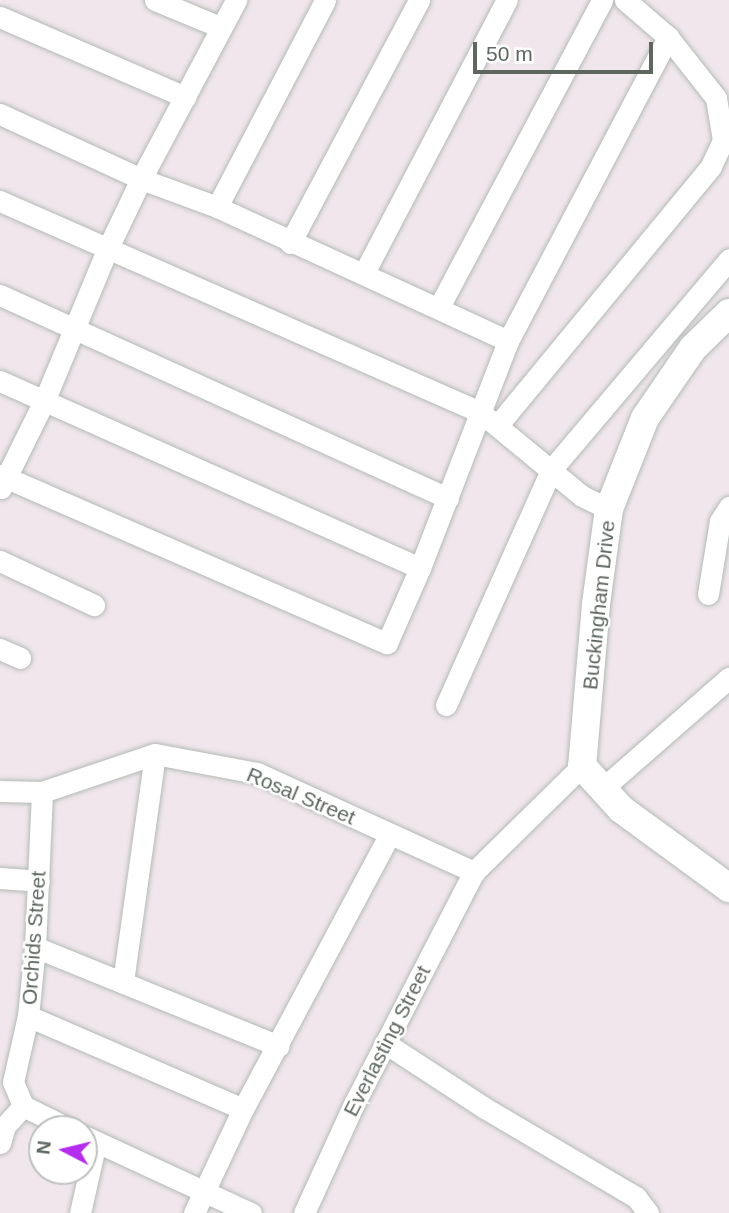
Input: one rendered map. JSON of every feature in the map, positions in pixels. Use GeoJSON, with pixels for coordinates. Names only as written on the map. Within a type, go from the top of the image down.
{"type":"FeatureCollection","features":[{"type":"Feature","properties":{"kind":"street"},"geometry":{"type":"LineString","coordinates":[[155,0],[220,27]]}},
{"type":"Feature","properties":{"kind":"street"},"geometry":{"type":"LineString","coordinates":[[236,0],[141,179],[107,250],[45,399],[2,481],[387,643],[420,568],[508,341],[668,37]]}},
{"type":"Feature","properties":{"kind":"street"},"geometry":{"type":"LineString","coordinates":[[217,207],[325,0]]}},
{"type":"Feature","properties":{"kind":"street"},"geometry":{"type":"LineString","coordinates":[[290,243],[419,0]]}},
{"type":"Feature","properties":{"kind":"street"},"geometry":{"type":"LineString","coordinates":[[363,273],[507,0]]}},
{"type":"Feature","properties":{"kind":"street"},"geometry":{"type":"LineString","coordinates":[[439,307],[602,0]]}},
{"type":"Feature","properties":{"kind":"street"},"geometry":{"type":"LineString","coordinates":[[497,426],[711,166],[723,140],[716,98],[668,37],[625,0]]}},
{"type":"Feature","properties":{"kind":"street"},"geometry":{"type":"LineString","coordinates":[[0,17],[185,97]]}},
{"type":"Feature","properties":{"kind":"street"},"geometry":{"type":"LineString","coordinates":[[0,114],[141,179],[217,207],[290,243],[439,307],[508,341]]}},
{"type":"Feature","properties":{"kind":"street"},"geometry":{"type":"LineString","coordinates":[[0,201],[480,412],[582,496],[609,509]]}},
{"type":"Feature","properties":{"kind":"street"},"geometry":{"type":"LineString","coordinates":[[446,705],[551,470],[729,258]]}},
{"type":"Feature","properties":{"kind":"street"},"geometry":{"type":"LineString","coordinates":[[0,295],[447,498]]}},
{"type":"Feature","properties":{"kind":"street","name":"Buckingham Drive"},"geometry":{"type":"LineString","coordinates":[[582,766],[596,604],[609,509],[645,418],[693,348],[729,313]]}},
{"type":"Feature","properties":{"kind":"street"},"geometry":{"type":"LineString","coordinates":[[0,381],[420,568]]}},
{"type":"Feature","properties":{"kind":"street"},"geometry":{"type":"LineString","coordinates":[[708,594],[720,521],[729,507]]}},
{"type":"Feature","properties":{"kind":"street"},"geometry":{"type":"LineString","coordinates":[[0,561],[94,605]]}},
{"type":"Feature","properties":{"kind":"street"},"geometry":{"type":"LineString","coordinates":[[0,649],[20,658]]}},
{"type":"Feature","properties":{"kind":"street"},"geometry":{"type":"LineString","coordinates":[[602,789],[729,678]]}},
{"type":"Feature","properties":{"kind":"street"},"geometry":{"type":"LineString","coordinates":[[123,982],[155,754]]}},
{"type":"Feature","properties":{"kind":"street","name":"Rosal Street"},"geometry":{"type":"LineString","coordinates":[[0,791],[42,792],[155,754],[257,773],[474,872]]}},
{"type":"Feature","properties":{"kind":"street"},"geometry":{"type":"LineString","coordinates":[[582,766],[621,809],[729,888]]}},
{"type":"Feature","properties":{"kind":"street","name":"Everlasting Street"},"geometry":{"type":"LineString","coordinates":[[304,1213],[385,1043],[474,872],[582,766]]}},
{"type":"Feature","properties":{"kind":"street","name":"Orchids Street"},"geometry":{"type":"LineString","coordinates":[[7,1084],[28,1016],[35,947],[42,792]]}},
{"type":"Feature","properties":{"kind":"street"},"geometry":{"type":"LineString","coordinates":[[194,1213],[243,1109],[279,1046],[389,835]]}},
{"type":"Feature","properties":{"kind":"street"},"geometry":{"type":"LineString","coordinates":[[0,878],[38,881]]}},
{"type":"Feature","properties":{"kind":"street"},"geometry":{"type":"LineString","coordinates":[[35,947],[279,1046]]}},
{"type":"Feature","properties":{"kind":"street"},"geometry":{"type":"LineString","coordinates":[[28,1016],[243,1109]]}},
{"type":"Feature","properties":{"kind":"street"},"geometry":{"type":"LineString","coordinates":[[385,1043],[483,1107],[636,1197],[648,1213]]}},
{"type":"Feature","properties":{"kind":"street"},"geometry":{"type":"LineString","coordinates":[[7,1084],[23,1106],[41,1115]]}},
{"type":"Feature","properties":{"kind":"street"},"geometry":{"type":"LineString","coordinates":[[0,1143],[5,1126],[23,1106]]}},
{"type":"Feature","properties":{"kind":"street"},"geometry":{"type":"LineString","coordinates":[[98,1143],[251,1213]]}},
{"type":"Feature","properties":{"kind":"street"},"geometry":{"type":"LineString","coordinates":[[80,1213],[84,1185]]}}]}
